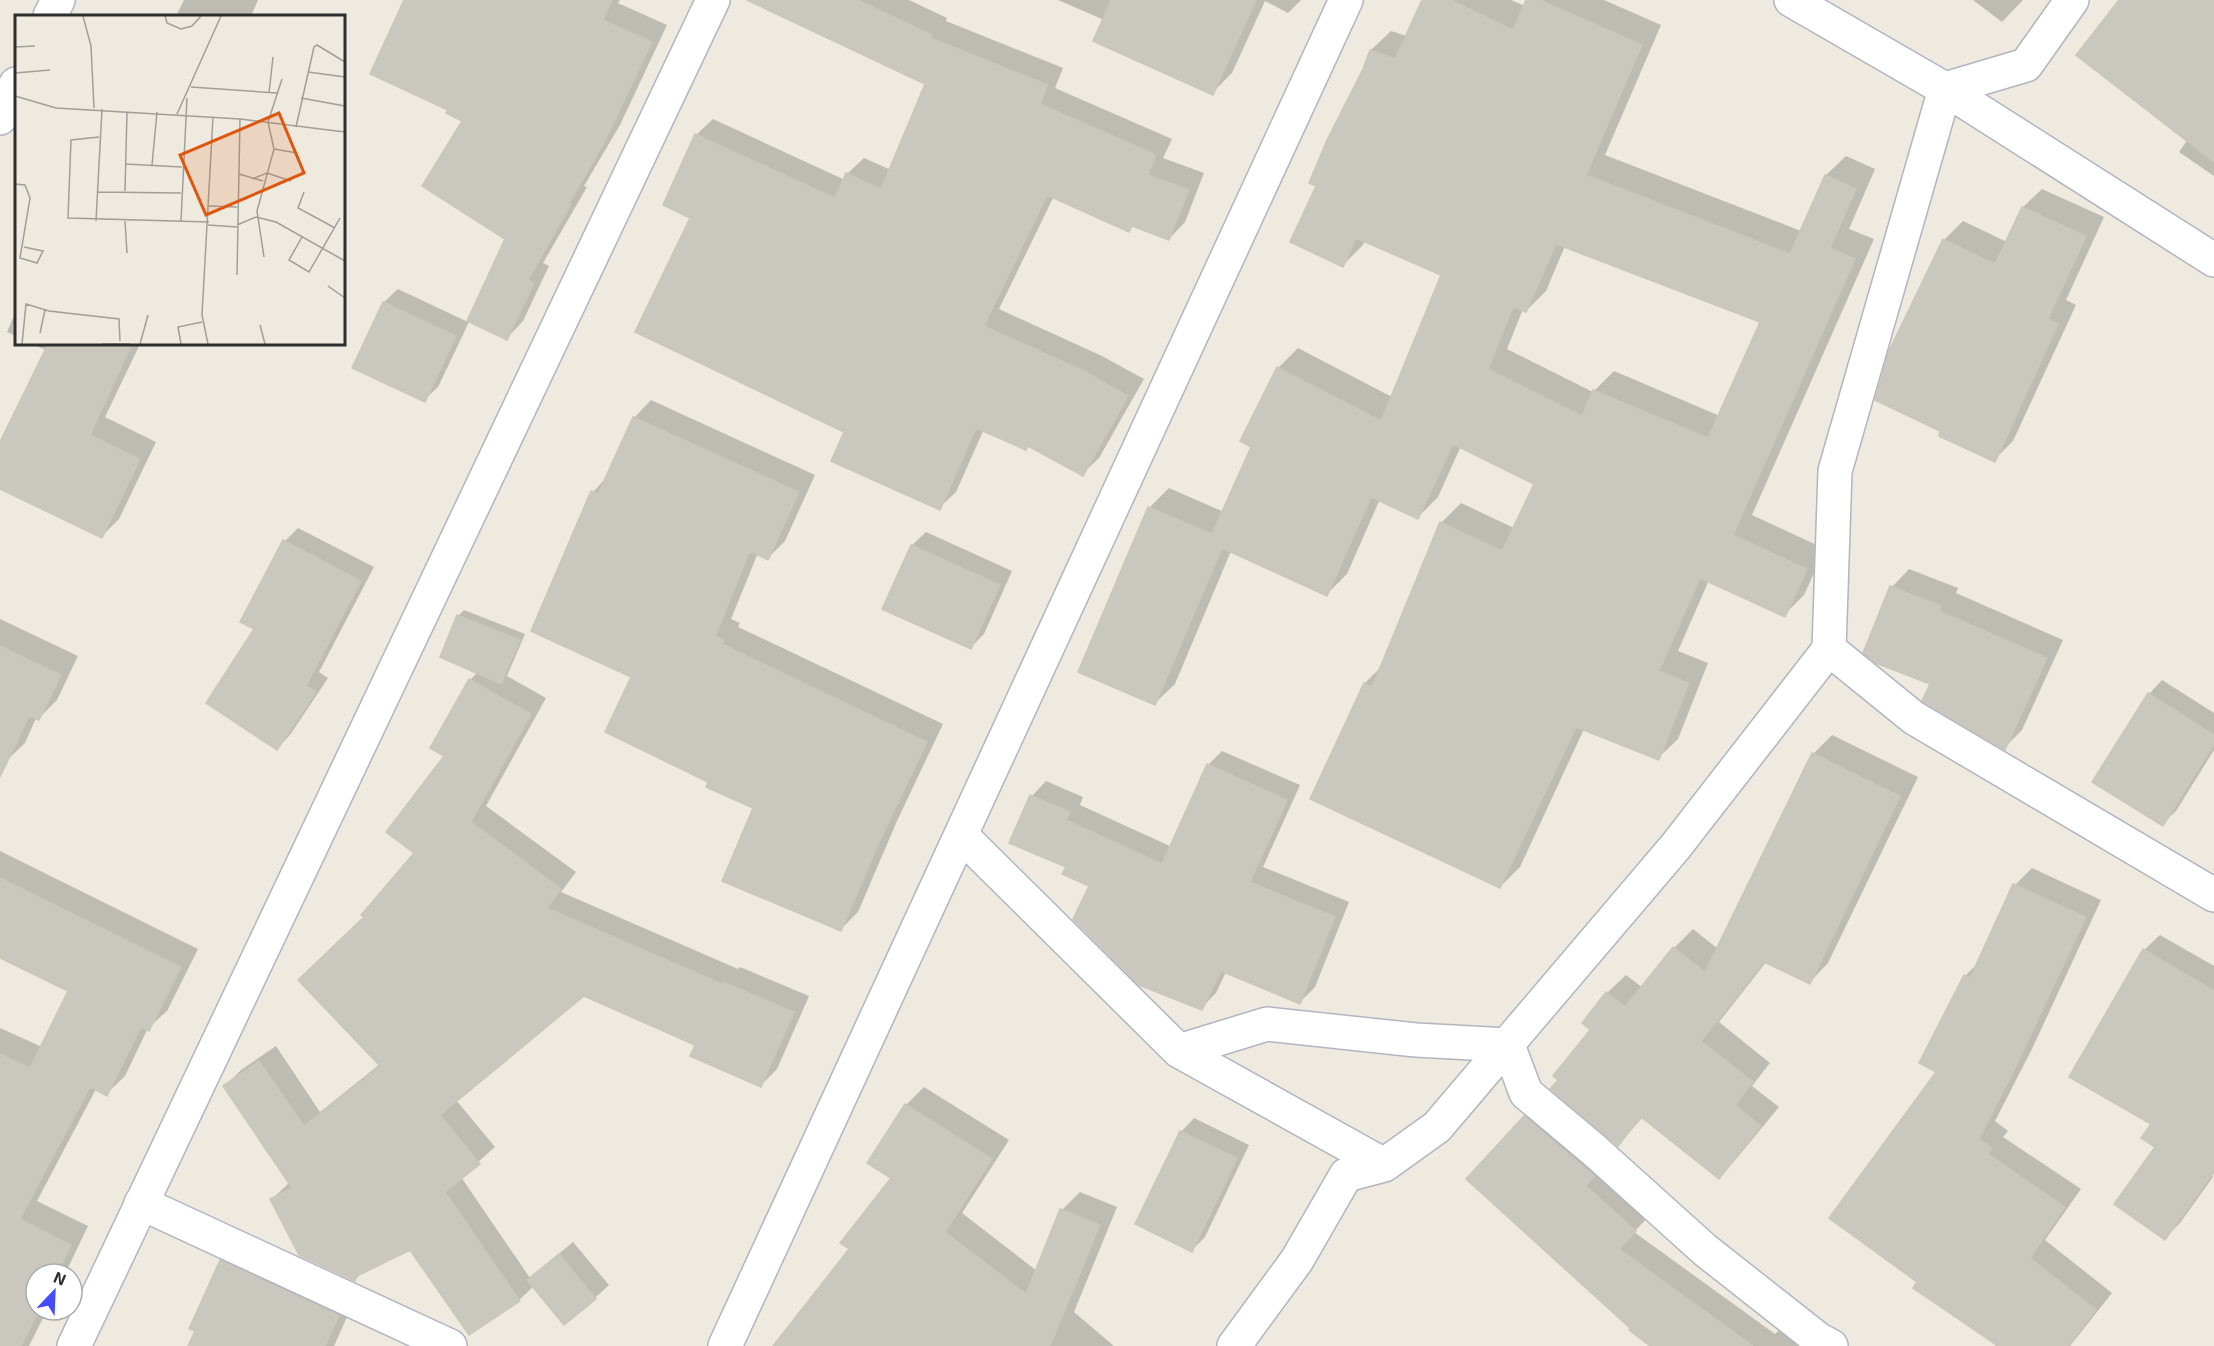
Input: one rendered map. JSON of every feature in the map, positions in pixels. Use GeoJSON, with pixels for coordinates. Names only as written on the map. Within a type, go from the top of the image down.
{"type":"FeatureCollection","features":[{"type":"Feature","properties":{"kind":"street"},"geometry":{"type":"LineString","coordinates":[[50,15],[58,0]]}},
{"type":"Feature","properties":{"kind":"street"},"geometry":{"type":"LineString","coordinates":[[74,1346],[713,0]]}},
{"type":"Feature","properties":{"kind":"street"},"geometry":{"type":"LineString","coordinates":[[725,1346],[1346,0]]}},
{"type":"Feature","properties":{"kind":"street"},"geometry":{"type":"LineString","coordinates":[[1791,0],[1946,89],[2214,260]]}},
{"type":"Feature","properties":{"kind":"street"},"geometry":{"type":"LineString","coordinates":[[1946,89],[2025,64],[2072,0]]}},
{"type":"Feature","properties":{"kind":"street"},"geometry":{"type":"LineString","coordinates":[[0,118],[15,86]]}},
{"type":"Feature","properties":{"kind":"street"},"geometry":{"type":"LineString","coordinates":[[1234,1346],[1298,1260],[1346,1175],[1384,1165],[1437,1127],[1676,846],[1829,649],[1835,471],[1946,89]]}},
{"type":"Feature","properties":{"kind":"street"},"geometry":{"type":"LineString","coordinates":[[1829,649],[1914,718],[2214,895]]}},
{"type":"Feature","properties":{"kind":"street"},"geometry":{"type":"LineString","coordinates":[[961,835],[1179,1051],[1384,1165]]}},
{"type":"Feature","properties":{"kind":"street"},"geometry":{"type":"LineString","coordinates":[[1179,1051],[1267,1024],[1416,1040],[1508,1045]]}},
{"type":"Feature","properties":{"kind":"street"},"geometry":{"type":"LineString","coordinates":[[1508,1045],[1526,1093],[1706,1250],[1818,1339],[1831,1346]]}},
{"type":"Feature","properties":{"kind":"street"},"geometry":{"type":"LineString","coordinates":[[141,1203],[450,1346]]}},
{"type":"Feature","properties":{"kind":"building"},"geometry":{"type":"Polygon","coordinates":[[[404,0],[612,0],[603,20],[652,42],[604,143],[528,280],[534,283],[507,340],[467,321],[505,239],[422,186],[462,121],[446,113],[448,110],[370,74],[404,0]]]}},
{"type":"Feature","properties":{"kind":"building"},"geometry":{"type":"Polygon","coordinates":[[[747,0],[858,0],[932,35],[931,38],[1048,85],[1040,104],[1156,155],[1148,175],[1189,190],[1169,240],[1132,226],[1129,232],[1047,195],[984,326],[1086,372],[1128,396],[1083,476],[1028,446],[1026,450],[976,428],[940,510],[831,461],[844,432],[635,332],[690,218],[663,205],[695,134],[835,198],[846,173],[881,189],[925,84],[747,0]]]}},
{"type":"Feature","properties":{"kind":"building"},"geometry":{"type":"Polygon","coordinates":[[[1111,0],[1256,0],[1213,95],[1093,41],[1111,0]]]}},
{"type":"Feature","properties":{"kind":"building"},"geometry":{"type":"Polygon","coordinates":[[[1422,0],[1451,0],[1513,30],[1526,0],[1540,0],[1642,45],[1586,175],[1790,254],[1825,175],[1856,189],[1830,248],[1855,259],[1733,535],[1807,569],[1785,617],[1700,578],[1659,671],[1689,683],[1659,760],[1576,727],[1500,888],[1310,799],[1364,683],[1372,687],[1440,522],[1502,551],[1534,484],[1453,444],[1418,519],[1371,497],[1327,596],[1222,548],[1155,705],[1078,672],[1148,507],[1212,534],[1251,447],[1240,441],[1277,367],[1381,421],[1441,275],[1356,238],[1343,267],[1290,242],[1316,186],[1309,183],[1370,50],[1395,59],[1422,0]],[[1556,244],[1526,312],[1513,307],[1488,369],[1582,416],[1593,390],[1708,438],[1760,322],[1556,244]]]}},
{"type":"Feature","properties":{"kind":"building"},"geometry":{"type":"Polygon","coordinates":[[[2119,0],[2214,0],[2214,162],[2076,55],[2119,0]]]}},
{"type":"Feature","properties":{"kind":"building"},"geometry":{"type":"Polygon","coordinates":[[[2022,207],[2086,236],[2048,319],[2058,324],[1995,462],[1939,436],[1940,431],[1875,400],[1889,351],[1943,239],[1995,264],[2022,207]]]}},
{"type":"Feature","properties":{"kind":"building"},"geometry":{"type":"Polygon","coordinates":[[[383,302],[456,336],[425,402],[352,368],[383,302]]]}},
{"type":"Feature","properties":{"kind":"building"},"geometry":{"type":"Polygon","coordinates":[[[48,345],[132,345],[90,435],[140,459],[102,538],[0,489],[0,442],[48,345]]]}},
{"type":"Feature","properties":{"kind":"building"},"geometry":{"type":"Polygon","coordinates":[[[633,417],[799,492],[768,560],[750,551],[715,636],[724,640],[722,644],[927,742],[880,840],[841,931],[722,881],[753,808],[706,787],[708,782],[605,732],[631,677],[531,631],[591,491],[598,494],[633,417]]]}},
{"type":"Feature","properties":{"kind":"building"},"geometry":{"type":"Polygon","coordinates":[[[283,540],[361,581],[306,686],[316,692],[277,750],[206,703],[254,629],[240,622],[283,540]]]}},
{"type":"Feature","properties":{"kind":"building"},"geometry":{"type":"Polygon","coordinates":[[[911,545],[1000,585],[971,649],[882,609],[911,545]]]}},
{"type":"Feature","properties":{"kind":"building"},"geometry":{"type":"Polygon","coordinates":[[[1890,586],[1941,606],[1939,611],[2047,658],[2005,750],[1922,701],[1930,684],[1876,663],[1863,653],[1890,586]]]}},
{"type":"Feature","properties":{"kind":"building"},"geometry":{"type":"Polygon","coordinates":[[[457,615],[520,640],[501,684],[440,657],[457,615]]]}},
{"type":"Feature","properties":{"kind":"building"},"geometry":{"type":"Polygon","coordinates":[[[0,646],[61,675],[39,720],[29,716],[0,777],[0,646]]]}},
{"type":"Feature","properties":{"kind":"building"},"geometry":{"type":"Polygon","coordinates":[[[469,679],[531,714],[471,822],[561,889],[547,908],[722,984],[723,982],[794,1012],[761,1087],[690,1056],[695,1045],[584,996],[440,1115],[480,1164],[445,1192],[520,1301],[469,1335],[410,1250],[357,1276],[355,1281],[299,1255],[270,1199],[292,1188],[223,1086],[259,1061],[304,1126],[380,1066],[298,980],[364,917],[361,915],[414,853],[386,832],[444,756],[430,748],[469,679]]]}},
{"type":"Feature","properties":{"kind":"building"},"geometry":{"type":"Polygon","coordinates":[[[2148,693],[2214,735],[2214,744],[2163,826],[2092,782],[2148,693]]]}},
{"type":"Feature","properties":{"kind":"building"},"geometry":{"type":"Polygon","coordinates":[[[1812,753],[1900,796],[1810,984],[1764,962],[1701,1041],[1753,1082],[1735,1105],[1761,1126],[1719,1179],[1641,1117],[1618,1146],[1550,1089],[1558,1080],[1553,1076],[1590,1030],[1582,1023],[1606,992],[1625,1007],[1673,947],[1705,972],[1812,753]]]}},
{"type":"Feature","properties":{"kind":"building"},"geometry":{"type":"Polygon","coordinates":[[[1207,764],[1287,800],[1250,882],[1335,917],[1300,1004],[1221,971],[1202,1010],[1139,985],[1073,919],[1089,886],[1062,874],[1066,867],[1009,843],[1030,795],[1070,812],[1066,820],[1162,864],[1207,764]]]}},
{"type":"Feature","properties":{"kind":"building"},"geometry":{"type":"Polygon","coordinates":[[[0,878],[181,967],[149,1031],[141,1027],[107,1096],[90,1087],[20,1219],[71,1245],[63,1262],[24,1262],[24,1322],[33,1322],[21,1346],[0,1346],[0,1054],[30,1068],[68,991],[0,958],[0,878]]]}},
{"type":"Feature","properties":{"kind":"building"},"geometry":{"type":"Polygon","coordinates":[[[2013,884],[2086,917],[1979,1139],[1992,1148],[1988,1154],[2065,1207],[2030,1258],[2096,1310],[2068,1346],[1998,1346],[1913,1288],[1917,1282],[1829,1218],[1936,1072],[1919,1063],[1964,975],[1970,978],[2013,884]]]}},
{"type":"Feature","properties":{"kind":"building"},"geometry":{"type":"Polygon","coordinates":[[[2143,949],[2214,991],[2214,1172],[2165,1240],[2114,1204],[2155,1147],[2141,1138],[2151,1124],[2069,1077],[2143,949]]]}},
{"type":"Feature","properties":{"kind":"building"},"geometry":{"type":"Polygon","coordinates":[[[905,1104],[992,1159],[945,1232],[1026,1294],[1060,1209],[1100,1225],[1050,1346],[773,1346],[849,1249],[840,1243],[891,1178],[867,1163],[905,1104]]]}},
{"type":"Feature","properties":{"kind":"building"},"geometry":{"type":"Polygon","coordinates":[[[1524,1116],[1594,1176],[1586,1186],[1636,1231],[1619,1249],[1753,1346],[1650,1346],[1629,1330],[1630,1328],[1466,1179],[1524,1116]]]}},
{"type":"Feature","properties":{"kind":"building"},"geometry":{"type":"Polygon","coordinates":[[[1180,1131],[1237,1158],[1192,1252],[1135,1224],[1180,1131]]]}},
{"type":"Feature","properties":{"kind":"building"},"geometry":{"type":"Polygon","coordinates":[[[559,1254],[596,1299],[564,1325],[527,1280],[559,1254]]]}},
{"type":"Feature","properties":{"kind":"building"},"geometry":{"type":"Polygon","coordinates":[[[220,1260],[339,1315],[325,1346],[188,1346],[195,1331],[189,1329],[220,1260]]]}}]}
